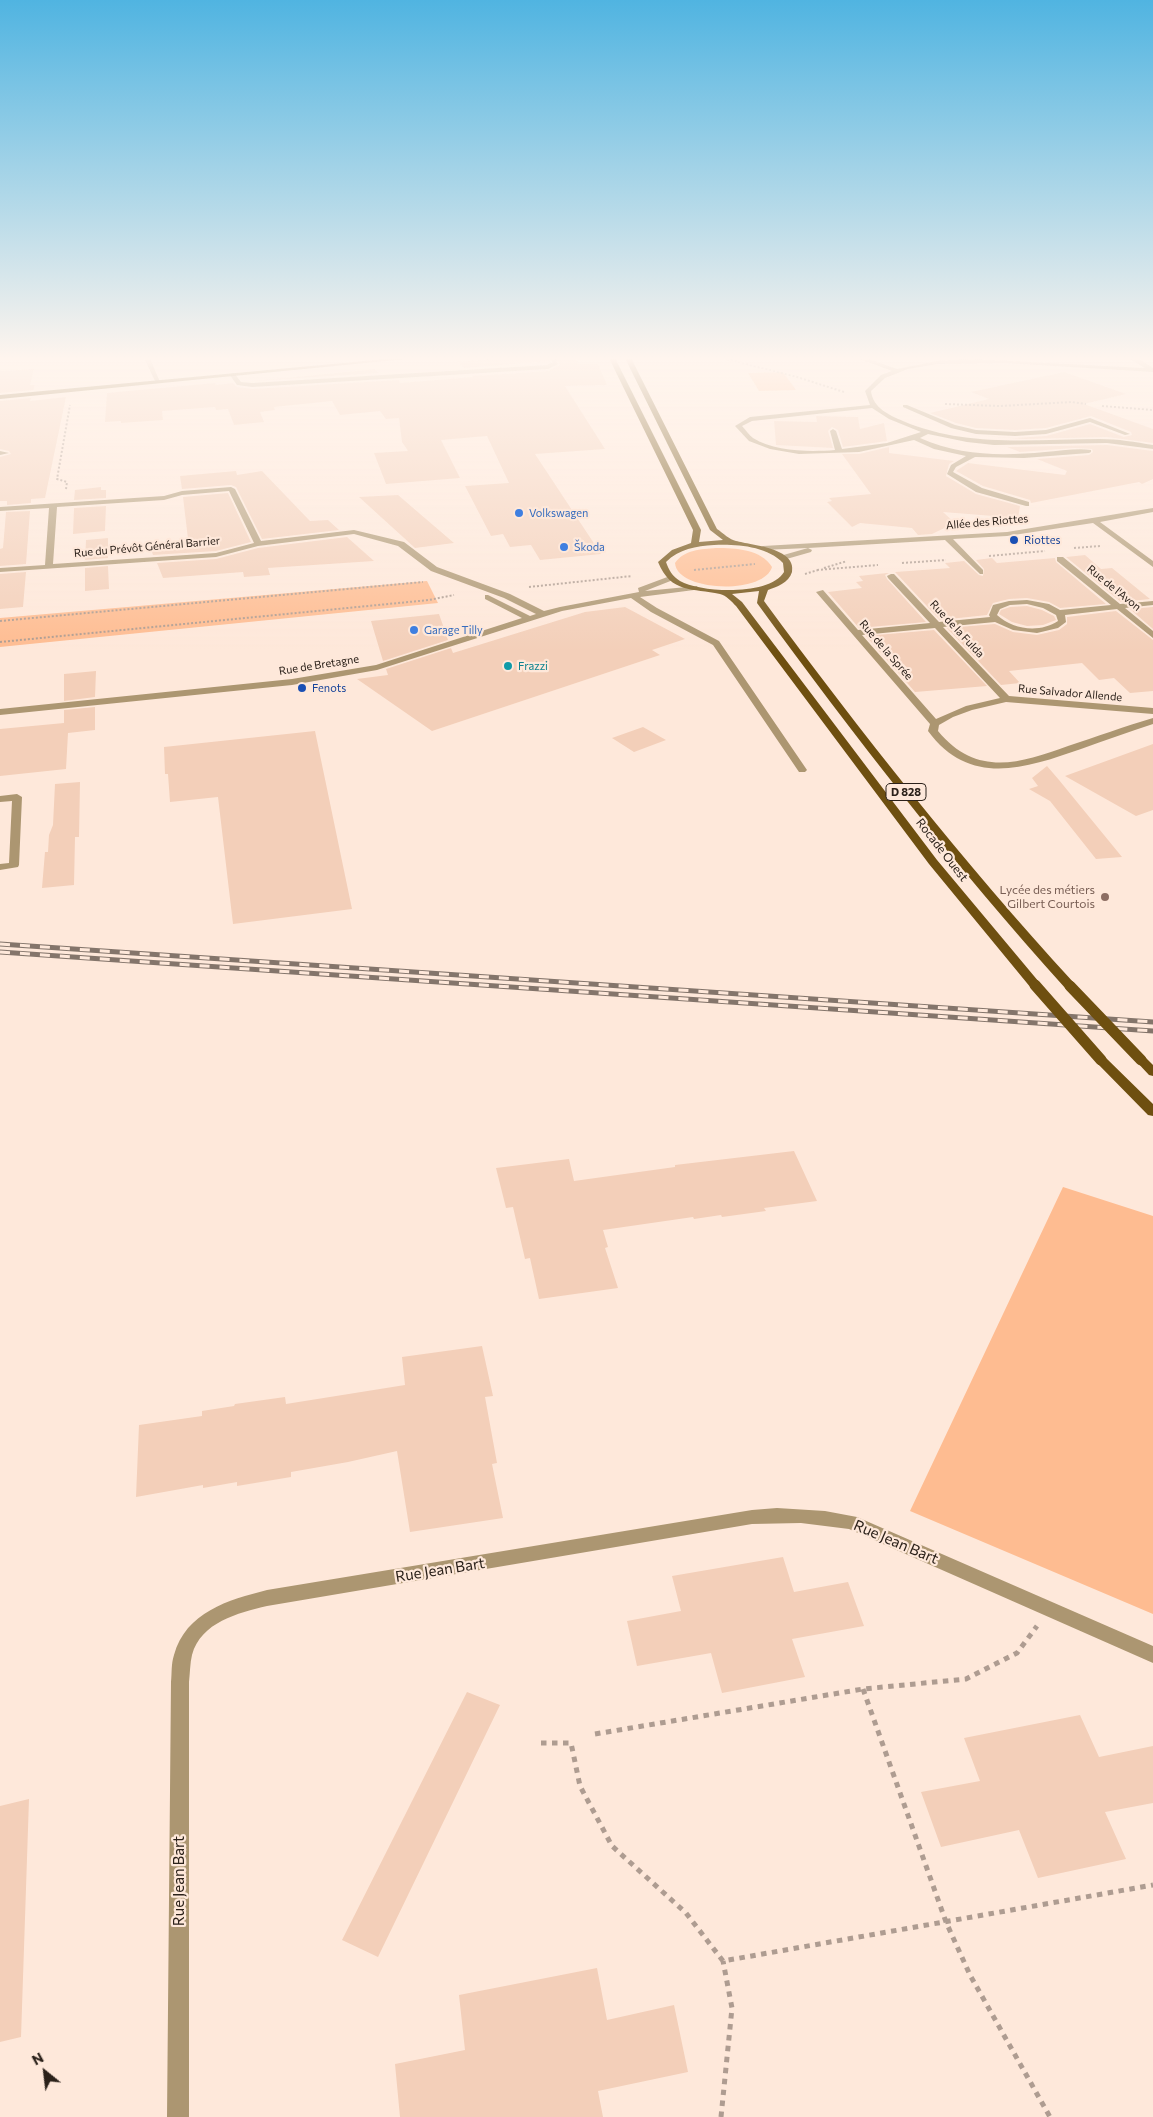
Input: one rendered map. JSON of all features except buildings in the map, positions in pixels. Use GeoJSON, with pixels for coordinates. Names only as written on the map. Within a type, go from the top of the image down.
{"type":"FeatureCollection","features":[{"type":"Feature","properties":{"kind":"main road"},"geometry":{"type":"LineString","coordinates":[[660,455],[697,530],[695,544]]}},
{"type":"Feature","properties":{"kind":"main road"},"geometry":{"type":"LineString","coordinates":[[676,455],[714,530],[731,542]]}},
{"type":"Feature","properties":{"kind":"main road"},"geometry":{"type":"LineString","coordinates":[[731,542],[763,548],[783,558],[788,565],[788,571],[784,578],[764,588],[724,592],[694,588],[670,578],[663,570],[662,562],[668,555],[674,552],[695,544],[731,542]]}},
{"type":"Feature","properties":{"kind":"main road","name":"Rocade Ouest"},"geometry":{"type":"LineString","coordinates":[[764,588],[760,601],[866,742],[1010,922],[1153,1072]]}},
{"type":"Feature","properties":{"kind":"main road","name":"Rocade Ouest"},"geometry":{"type":"LineString","coordinates":[[724,592],[739,604],[932,862],[1035,985],[1101,1060],[1153,1112]]}},
{"type":"Feature","properties":{"kind":"street"},"geometry":{"type":"LineString","coordinates":[[1021,455],[981,457],[974,455],[953,466],[949,472],[979,490],[1026,504]]}},
{"type":"Feature","properties":{"kind":"street"},"geometry":{"type":"LineString","coordinates":[[0,509],[164,498],[182,493],[231,489],[258,544]]}},
{"type":"Feature","properties":{"kind":"street"},"geometry":{"type":"LineString","coordinates":[[49,567],[53,506]]}},
{"type":"Feature","properties":{"kind":"street","name":"Allée des Riottes"},"geometry":{"type":"LineString","coordinates":[[763,548],[1007,534],[1153,510]]}},
{"type":"Feature","properties":{"kind":"street"},"geometry":{"type":"LineString","coordinates":[[1094,521],[1153,566]]}},
{"type":"Feature","properties":{"kind":"street","name":"Rue du Prévôt Général Barrier"},"geometry":{"type":"LineString","coordinates":[[0,570],[216,555],[258,544],[354,532],[401,544],[434,569],[507,596],[544,614]]}},
{"type":"Feature","properties":{"kind":"street"},"geometry":{"type":"LineString","coordinates":[[946,538],[980,572]]}},
{"type":"Feature","properties":{"kind":"street","name":"Allée des Riottes"},"geometry":{"type":"LineString","coordinates":[[783,558],[822,545]]}},
{"type":"Feature","properties":{"kind":"street","name":"Rue de l'Avon"},"geometry":{"type":"LineString","coordinates":[[1060,558],[1153,635]]}},
{"type":"Feature","properties":{"kind":"street","name":"Rue du Prévôt Général Barrier"},"geometry":{"type":"LineString","coordinates":[[434,569],[434,574],[441,580],[491,597],[530,619]]}},
{"type":"Feature","properties":{"kind":"street","name":"Rue de la Fulda"},"geometry":{"type":"LineString","coordinates":[[891,576],[938,624],[1006,699]]}},
{"type":"Feature","properties":{"kind":"street","name":"Rue de Bretagne"},"geometry":{"type":"LineString","coordinates":[[632,595],[670,578]]}},
{"type":"Feature","properties":{"kind":"street","name":"Rue de Bretagne"},"geometry":{"type":"LineString","coordinates":[[0,712],[292,682],[377,668],[544,614],[594,601],[694,588]]}},
{"type":"Feature","properties":{"kind":"street","name":"Rue de la Sprée"},"geometry":{"type":"LineString","coordinates":[[820,592],[936,724]]}},
{"type":"Feature","properties":{"kind":"street"},"geometry":{"type":"LineString","coordinates":[[632,595],[654,610],[716,643],[802,770]]}},
{"type":"Feature","properties":{"kind":"street"},"geometry":{"type":"LineString","coordinates":[[996,619],[993,611],[1009,603],[1037,604],[1059,613],[1153,603]]}},
{"type":"Feature","properties":{"kind":"street"},"geometry":{"type":"LineString","coordinates":[[856,633],[996,619],[1010,627],[1042,630],[1062,622],[1062,617],[1059,613]]}},
{"type":"Feature","properties":{"kind":"street","name":"Rue Salvador Allende"},"geometry":{"type":"LineString","coordinates":[[936,724],[950,715],[1006,699],[1153,711]]}},
{"type":"Feature","properties":{"kind":"street"},"geometry":{"type":"LineString","coordinates":[[936,724],[933,731],[942,744],[958,755],[981,763],[1019,765],[1153,721]]}},
{"type":"Feature","properties":{"kind":"street"},"geometry":{"type":"LineString","coordinates":[[0,799],[17,797],[14,865],[0,867]]}},
{"type":"Feature","properties":{"kind":"street","name":"Rue Jean Bart"},"geometry":{"type":"LineString","coordinates":[[178,2117],[180,1682],[182,1656],[189,1637],[197,1628],[213,1616],[234,1606],[267,1598],[752,1517],[785,1514],[812,1515],[850,1522],[1153,1655]]}},
{"type":"Feature","properties":{"kind":"path"},"geometry":{"type":"LineString","coordinates":[[61,455],[57,478],[67,482],[64,505]]}},
{"type":"Feature","properties":{"kind":"path"},"geometry":{"type":"LineString","coordinates":[[800,578],[807,573],[849,560]]}},
{"type":"Feature","properties":{"kind":"path"},"geometry":{"type":"LineString","coordinates":[[686,571],[761,564]]}},
{"type":"Feature","properties":{"kind":"path"},"geometry":{"type":"LineString","coordinates":[[493,591],[634,576]]}},
{"type":"Feature","properties":{"kind":"path"},"geometry":{"type":"LineString","coordinates":[[0,621],[424,582]]}},
{"type":"Feature","properties":{"kind":"path"},"geometry":{"type":"LineString","coordinates":[[0,642],[429,600],[472,592]]}},
{"type":"Feature","properties":{"kind":"path"},"geometry":{"type":"LineString","coordinates":[[595,1734],[863,1689],[966,1679],[1017,1653],[1049,1609]]}},
{"type":"Feature","properties":{"kind":"path"},"geometry":{"type":"LineString","coordinates":[[863,1689],[946,1922],[970,1975],[1050,2117]]}},
{"type":"Feature","properties":{"kind":"path"},"geometry":{"type":"LineString","coordinates":[[541,1743],[571,1743],[580,1786],[612,1846],[686,1913],[723,1961],[732,2008],[721,2117]]}},
{"type":"Feature","properties":{"kind":"path"},"geometry":{"type":"LineString","coordinates":[[723,1961],[1153,1885]]}},
{"type":"Feature","properties":{"kind":"shaded area"},"geometry":{"type":"Polygon","coordinates":[[[716,548],[739,549],[754,553],[761,556],[772,567],[766,576],[754,582],[738,586],[704,584],[690,580],[679,573],[675,563],[683,555],[699,550],[716,548]]]}},
{"type":"Feature","properties":{"kind":"shaded area"},"geometry":{"type":"Polygon","coordinates":[[[427,581],[438,603],[0,647],[0,618],[427,581]]]}},
{"type":"Feature","properties":{"kind":"shaded area"},"geometry":{"type":"Polygon","coordinates":[[[1063,1187],[1153,1216],[1153,1614],[910,1511],[1063,1187]]]}},
{"type":"Feature","properties":{"kind":"railway"},"geometry":{"type":"LineString","coordinates":[[0,944],[1153,1022]]}},
{"type":"Feature","properties":{"kind":"railway"},"geometry":{"type":"LineString","coordinates":[[0,952],[1153,1031]]}},
{"type":"Feature","properties":{"kind":"place","name":"Volkswagen"},"geometry":{"type":"Point","coordinates":[519,513]}},
{"type":"Feature","properties":{"kind":"place","name":"Riottes"},"geometry":{"type":"Point","coordinates":[1014,540]}},
{"type":"Feature","properties":{"kind":"place","name":"Škoda"},"geometry":{"type":"Point","coordinates":[564,547]}},
{"type":"Feature","properties":{"kind":"place","name":"Garage Tilly"},"geometry":{"type":"Point","coordinates":[414,630]}},
{"type":"Feature","properties":{"kind":"place","name":"Frazzi"},"geometry":{"type":"Point","coordinates":[508,666]}},
{"type":"Feature","properties":{"kind":"place","name":"Fenots"},"geometry":{"type":"Point","coordinates":[302,688]}},
{"type":"Feature","properties":{"kind":"place","name":"Lycée des métiers Gilbert Courtois"},"geometry":{"type":"Point","coordinates":[1105,897]}}]}
